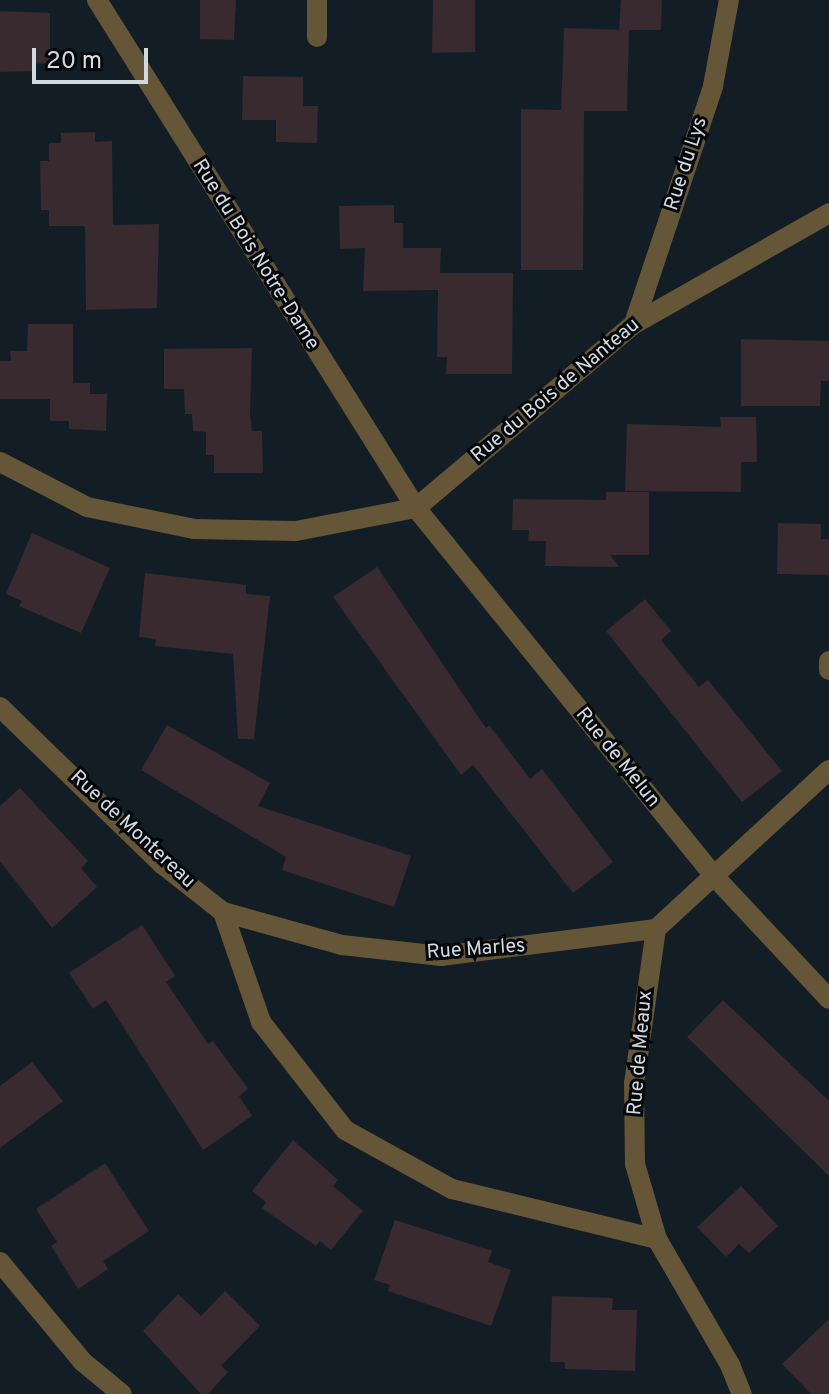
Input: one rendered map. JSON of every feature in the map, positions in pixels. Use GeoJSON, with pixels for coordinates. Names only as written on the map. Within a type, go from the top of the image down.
{"type":"FeatureCollection","features":[{"type":"Feature","properties":{"kind":"street","name":"Rue du Bois Notre-Dame"},"geometry":{"type":"LineString","coordinates":[[97,0],[416,508]]}},
{"type":"Feature","properties":{"kind":"street"},"geometry":{"type":"LineString","coordinates":[[317,0],[317,37]]}},
{"type":"Feature","properties":{"kind":"street","name":"Rue du Lys"},"geometry":{"type":"LineString","coordinates":[[634,324],[713,86],[729,0]]}},
{"type":"Feature","properties":{"kind":"street","name":"Rue du Bois de Nanteau"},"geometry":{"type":"LineString","coordinates":[[416,508],[634,324],[829,213]]}},
{"type":"Feature","properties":{"kind":"street"},"geometry":{"type":"LineString","coordinates":[[0,462],[87,507],[194,529],[296,531],[416,508]]}},
{"type":"Feature","properties":{"kind":"street","name":"Rue de Melun"},"geometry":{"type":"LineString","coordinates":[[416,508],[713,875],[829,999]]}},
{"type":"Feature","properties":{"kind":"street"},"geometry":{"type":"LineString","coordinates":[[829,661],[829,670]]}},
{"type":"Feature","properties":{"kind":"street","name":"Rue de Montereau"},"geometry":{"type":"LineString","coordinates":[[0,707],[162,864],[223,912]]}},
{"type":"Feature","properties":{"kind":"street"},"geometry":{"type":"LineString","coordinates":[[656,929],[829,770]]}},
{"type":"Feature","properties":{"kind":"street"},"geometry":{"type":"LineString","coordinates":[[223,912],[261,1022],[345,1130],[452,1189],[657,1239]]}},
{"type":"Feature","properties":{"kind":"street","name":"Rue Marles"},"geometry":{"type":"LineString","coordinates":[[223,912],[342,945],[441,956],[656,929]]}},
{"type":"Feature","properties":{"kind":"street","name":"Rue de Meaux"},"geometry":{"type":"LineString","coordinates":[[656,929],[634,1083],[635,1164],[657,1239],[730,1365],[742,1394]]}},
{"type":"Feature","properties":{"kind":"street"},"geometry":{"type":"LineString","coordinates":[[0,1262],[83,1362],[122,1394]]}},
{"type":"Feature","properties":{"kind":"building"},"geometry":{"type":"Polygon","coordinates":[[[200,0],[236,0],[234,40],[200,39],[200,0]]]}},
{"type":"Feature","properties":{"kind":"building"},"geometry":{"type":"Polygon","coordinates":[[[433,0],[475,0],[475,52],[432,53],[433,0]]]}},
{"type":"Feature","properties":{"kind":"building"},"geometry":{"type":"Polygon","coordinates":[[[621,0],[662,0],[661,30],[619,30],[621,0]]]}},
{"type":"Feature","properties":{"kind":"building"},"geometry":{"type":"Polygon","coordinates":[[[0,11],[50,13],[50,63],[34,64],[33,71],[0,72],[0,11]]]}},
{"type":"Feature","properties":{"kind":"building"},"geometry":{"type":"Polygon","coordinates":[[[564,28],[629,30],[627,111],[584,111],[583,270],[521,270],[521,109],[561,110],[564,28]]]}},
{"type":"Feature","properties":{"kind":"building"},"geometry":{"type":"Polygon","coordinates":[[[243,76],[303,77],[303,106],[318,106],[317,143],[276,142],[276,120],[242,120],[243,76]]]}},
{"type":"Feature","properties":{"kind":"building"},"geometry":{"type":"Polygon","coordinates":[[[95,132],[95,142],[112,141],[113,225],[159,224],[157,308],[86,310],[85,226],[49,226],[49,210],[41,210],[40,161],[49,161],[49,143],[61,143],[61,133],[95,132]]]}},
{"type":"Feature","properties":{"kind":"building"},"geometry":{"type":"Polygon","coordinates":[[[394,205],[394,223],[403,223],[403,248],[441,248],[440,273],[513,273],[512,374],[446,374],[447,357],[437,357],[438,290],[363,291],[365,248],[340,249],[339,206],[394,205]]]}},
{"type":"Feature","properties":{"kind":"building"},"geometry":{"type":"Polygon","coordinates":[[[28,324],[73,324],[73,383],[90,383],[90,394],[107,394],[106,431],[69,429],[69,421],[50,421],[50,399],[0,399],[0,361],[11,361],[10,351],[27,351],[28,324]]]}},
{"type":"Feature","properties":{"kind":"building"},"geometry":{"type":"Polygon","coordinates":[[[741,339],[829,341],[829,381],[821,381],[820,406],[741,406],[741,339]]]}},
{"type":"Feature","properties":{"kind":"building"},"geometry":{"type":"Polygon","coordinates":[[[252,348],[250,414],[252,431],[262,431],[263,473],[214,473],[214,455],[206,455],[206,432],[193,431],[192,414],[185,414],[184,389],[164,389],[164,349],[252,348]]]}},
{"type":"Feature","properties":{"kind":"building"},"geometry":{"type":"Polygon","coordinates":[[[720,417],[756,417],[757,462],[741,462],[741,492],[625,491],[627,424],[721,427],[720,417]]]}},
{"type":"Feature","properties":{"kind":"building"},"geometry":{"type":"Polygon","coordinates":[[[606,492],[649,492],[649,555],[610,555],[619,567],[545,566],[546,541],[528,541],[529,530],[512,530],[513,499],[606,500],[606,492]]]}},
{"type":"Feature","properties":{"kind":"building"},"geometry":{"type":"Polygon","coordinates":[[[778,523],[821,524],[821,539],[829,539],[829,575],[777,574],[778,523]]]}},
{"type":"Feature","properties":{"kind":"building"},"geometry":{"type":"Polygon","coordinates":[[[32,533],[110,568],[81,633],[19,606],[22,601],[6,594],[32,533]]]}},
{"type":"Feature","properties":{"kind":"building"},"geometry":{"type":"Polygon","coordinates":[[[377,567],[486,728],[489,725],[530,779],[542,769],[613,862],[573,893],[473,765],[461,775],[333,597],[377,567]]]}},
{"type":"Feature","properties":{"kind":"building"},"geometry":{"type":"Polygon","coordinates":[[[145,573],[246,585],[246,594],[270,596],[254,739],[238,739],[233,654],[155,646],[156,639],[139,637],[145,573]]]}},
{"type":"Feature","properties":{"kind":"building"},"geometry":{"type":"Polygon","coordinates":[[[645,599],[671,631],[661,640],[699,687],[708,680],[782,771],[742,802],[606,631],[645,599]]]}},
{"type":"Feature","properties":{"kind":"building"},"geometry":{"type":"Polygon","coordinates":[[[167,725],[270,783],[258,806],[411,856],[394,907],[282,870],[286,857],[141,770],[167,725]]]}},
{"type":"Feature","properties":{"kind":"building"},"geometry":{"type":"Polygon","coordinates":[[[20,788],[88,861],[81,868],[97,887],[52,928],[0,861],[0,806],[20,788]]]}},
{"type":"Feature","properties":{"kind":"building"},"geometry":{"type":"Polygon","coordinates":[[[142,925],[175,976],[166,982],[208,1044],[213,1041],[248,1089],[239,1096],[252,1116],[203,1150],[106,1000],[93,1009],[69,973],[142,925]]]}},
{"type":"Feature","properties":{"kind":"building"},"geometry":{"type":"Polygon","coordinates":[[[723,1000],[829,1101],[829,1176],[687,1037],[723,1000]]]}},
{"type":"Feature","properties":{"kind":"building"},"geometry":{"type":"Polygon","coordinates":[[[32,1062],[63,1101],[0,1148],[0,1086],[32,1062]]]}},
{"type":"Feature","properties":{"kind":"building"},"geometry":{"type":"Polygon","coordinates":[[[293,1140],[338,1180],[333,1186],[363,1211],[331,1250],[320,1241],[316,1246],[262,1208],[266,1202],[252,1191],[293,1140]]]}},
{"type":"Feature","properties":{"kind":"building"},"geometry":{"type":"Polygon","coordinates":[[[105,1163],[149,1231],[103,1261],[108,1269],[78,1289],[51,1246],[57,1242],[36,1209],[105,1163]]]}},
{"type":"Feature","properties":{"kind":"building"},"geometry":{"type":"Polygon","coordinates":[[[741,1186],[778,1226],[749,1253],[739,1244],[726,1257],[697,1227],[741,1186]]]}},
{"type":"Feature","properties":{"kind":"building"},"geometry":{"type":"Polygon","coordinates":[[[395,1220],[492,1251],[488,1262],[511,1270],[491,1326],[388,1291],[390,1285],[374,1280],[395,1220]]]}},
{"type":"Feature","properties":{"kind":"building"},"geometry":{"type":"Polygon","coordinates":[[[225,1291],[260,1326],[221,1366],[228,1372],[208,1394],[201,1394],[143,1331],[178,1294],[201,1316],[225,1291]]]}},
{"type":"Feature","properties":{"kind":"building"},"geometry":{"type":"Polygon","coordinates":[[[552,1296],[613,1298],[612,1310],[637,1310],[635,1371],[565,1369],[565,1362],[550,1362],[552,1296]]]}},
{"type":"Feature","properties":{"kind":"building"},"geometry":{"type":"Polygon","coordinates":[[[829,1319],[829,1394],[811,1394],[782,1364],[829,1319]]]}}]}
